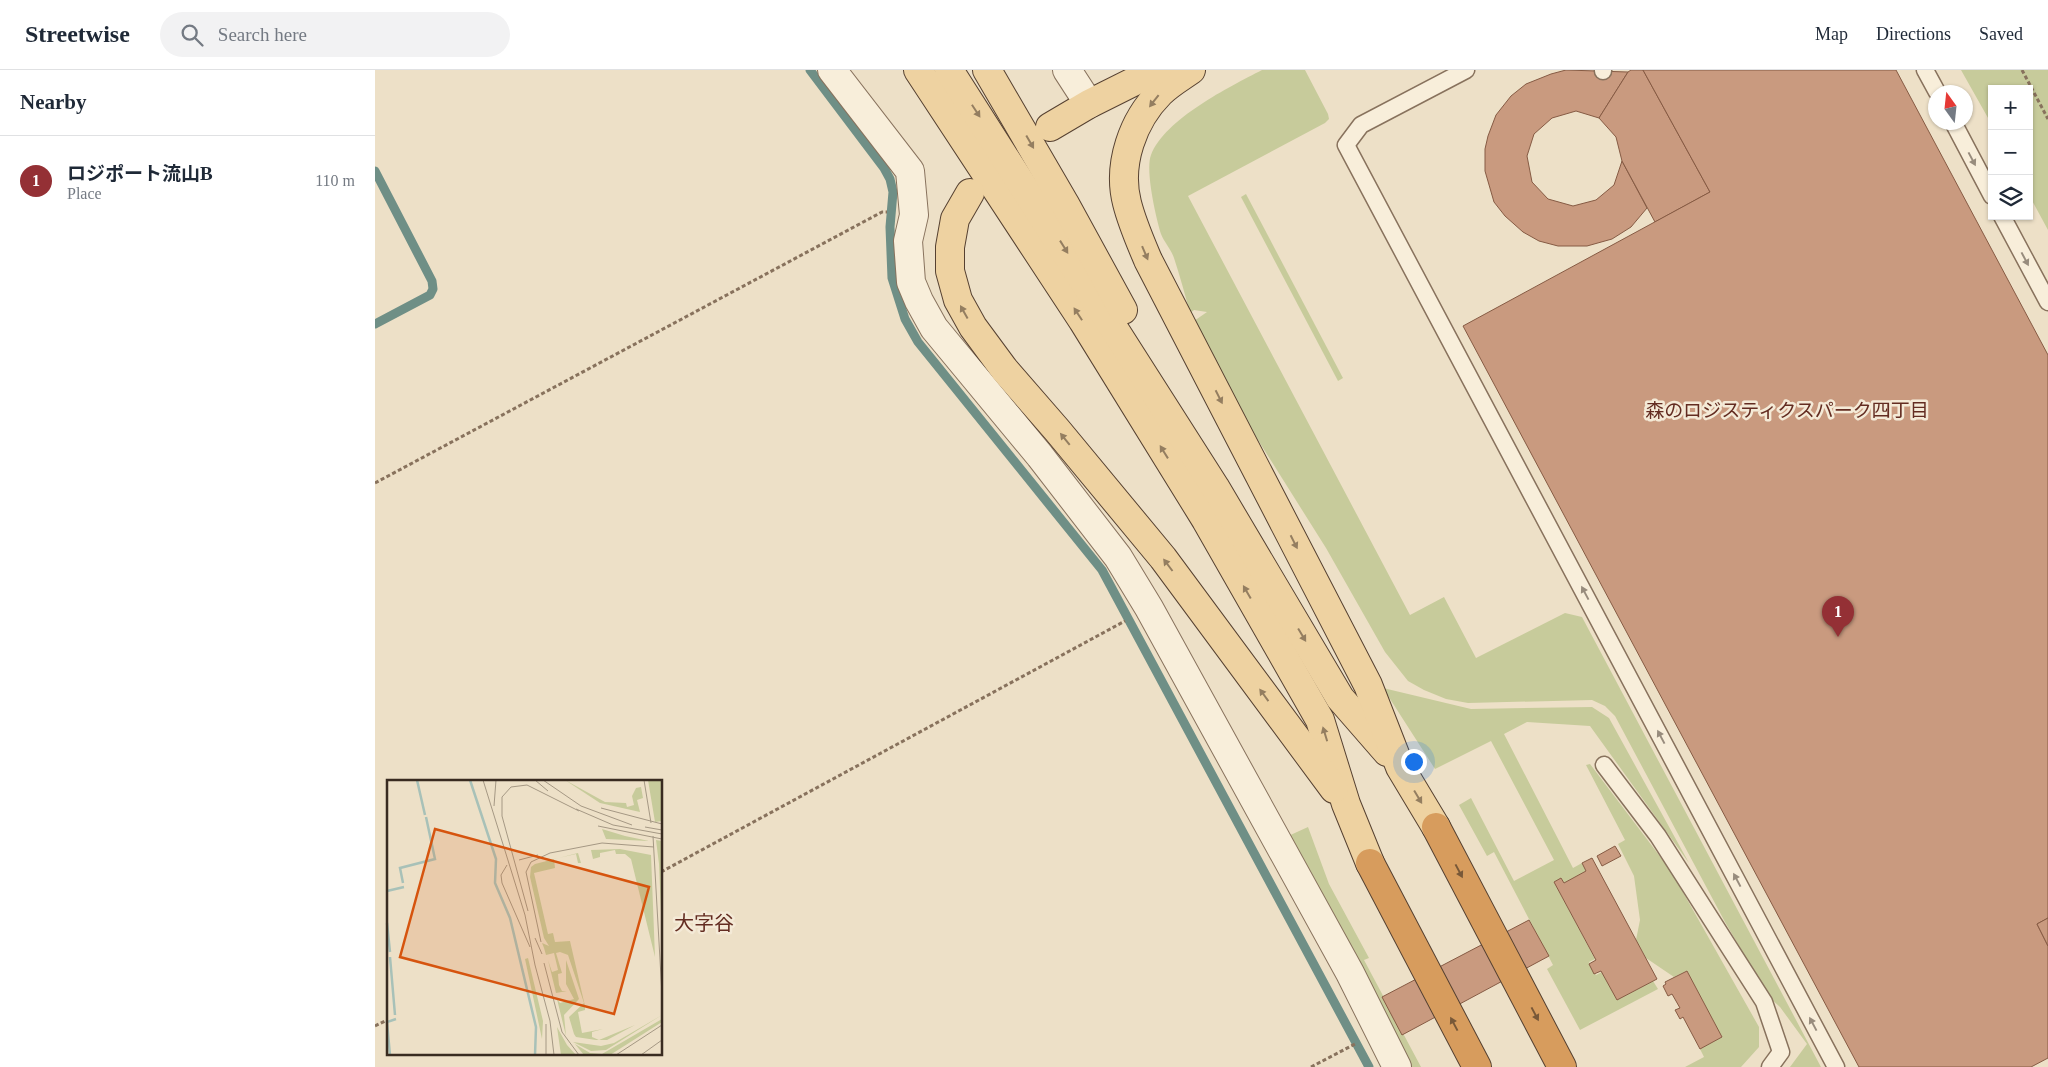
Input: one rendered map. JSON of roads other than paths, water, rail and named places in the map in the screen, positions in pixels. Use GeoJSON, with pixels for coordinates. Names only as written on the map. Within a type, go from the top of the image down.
{"type":"FeatureCollection","features":[{"type":"Feature","properties":{"kind":"highway"},"geometry":{"type":"LineString","coordinates":[[1436,828],[1562,1067]]}},
{"type":"Feature","properties":{"kind":"highway"},"geometry":{"type":"LineString","coordinates":[[1369,863],[1477,1067]]}},
{"type":"Feature","properties":{"kind":"main road"},"geometry":{"type":"LineString","coordinates":[[908,70],[957,128]]}},
{"type":"Feature","properties":{"kind":"main road"},"geometry":{"type":"LineString","coordinates":[[918,70],[1088,329],[1211,528],[1320,720],[1346,804],[1369,863]]}},
{"type":"Feature","properties":{"kind":"main road"},"geometry":{"type":"LineString","coordinates":[[949,70],[1042,213],[1215,487],[1340,698],[1400,767]]}},
{"type":"Feature","properties":{"kind":"main road"},"geometry":{"type":"LineString","coordinates":[[987,70],[1065,204],[1215,487]]}},
{"type":"Feature","properties":{"kind":"main road"},"geometry":{"type":"LineString","coordinates":[[1050,127],[1089,104],[1157,70]]}},
{"type":"Feature","properties":{"kind":"main road"},"geometry":{"type":"LineString","coordinates":[[1191,70],[1161,93],[1138,121],[1129,145],[1125,174],[1126,200],[1131,219],[1148,260],[1368,685],[1400,767],[1436,828]]}},
{"type":"Feature","properties":{"kind":"main road"},"geometry":{"type":"LineString","coordinates":[[970,192],[955,219],[950,247],[950,271],[958,300],[973,327],[1004,369],[1163,558],[1346,804]]}},
{"type":"Feature","properties":{"kind":"street"},"geometry":{"type":"LineString","coordinates":[[832,70],[910,171],[914,215],[908,241],[911,282],[934,328],[1040,456],[1118,558],[1149,608],[1350,973],[1397,1067]]}},
{"type":"Feature","properties":{"kind":"street"},"geometry":{"type":"LineString","coordinates":[[1067,70],[1089,104]]}},
{"type":"Feature","properties":{"kind":"lane"},"geometry":{"type":"LineString","coordinates":[[1466,70],[1361,125],[1346,145],[1836,1067]]}},
{"type":"Feature","properties":{"kind":"lane"},"geometry":{"type":"LineString","coordinates":[[1925,70],[1933,85]]}},
{"type":"Feature","properties":{"kind":"lane"},"geometry":{"type":"LineString","coordinates":[[1957,130],[1988,188]]}},
{"type":"Feature","properties":{"kind":"lane"},"geometry":{"type":"LineString","coordinates":[[2004,220],[2048,302]]}},
{"type":"Feature","properties":{"kind":"lane"},"geometry":{"type":"LineString","coordinates":[[1603,766],[1658,836],[1764,1002],[1781,1052],[1770,1067]]}},
{"type":"Feature","properties":{"kind":"waterway"},"geometry":{"type":"LineString","coordinates":[[810,70],[884,168],[890,179],[893,192],[890,227],[892,278],[905,319],[918,342],[1102,570],[1369,1067]]}},
{"type":"Feature","properties":{"kind":"waterway"},"geometry":{"type":"LineString","coordinates":[[375,171],[432,281],[433,289],[430,295],[375,324]]}},
{"type":"Feature","properties":{"kind":"place","name":"ロジポート流山B"},"geometry":{"type":"Point","coordinates":[1838,637]}},
{"type":"Feature","properties":{"kind":"district","name":"森のロジスティクスパーク四丁目"},"geometry":{"type":"Point","coordinates":[1787,410]}},
{"type":"Feature","properties":{"kind":"district","name":"大字谷"},"geometry":{"type":"Point","coordinates":[704,923]}}]}
